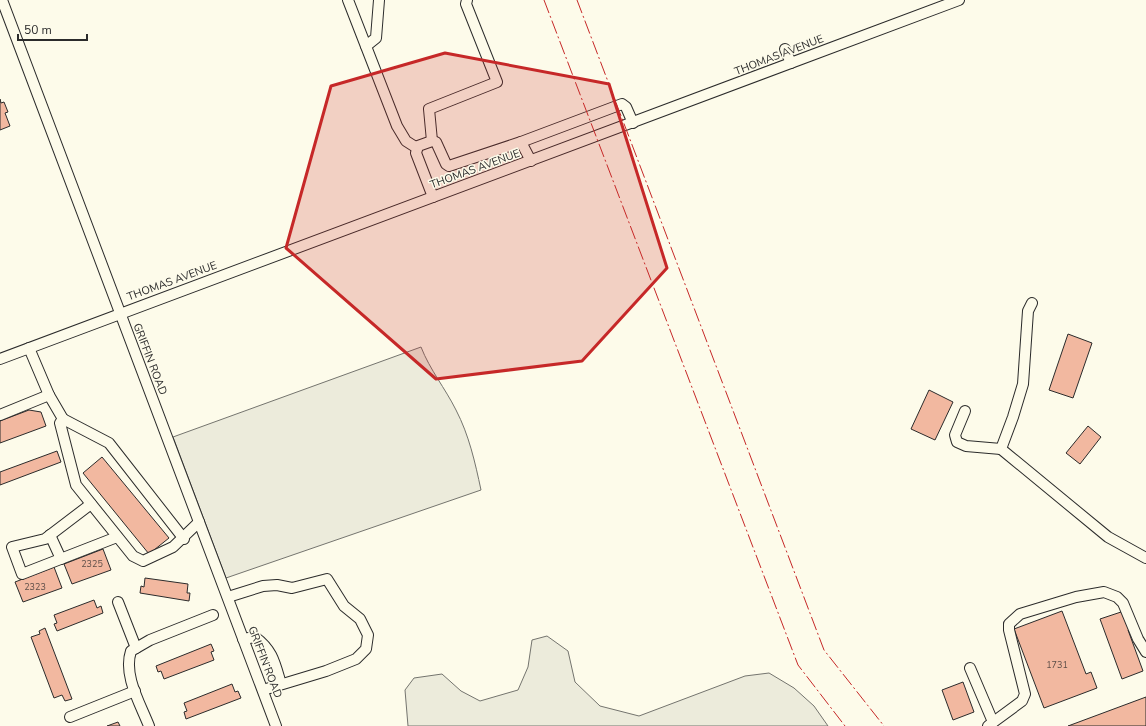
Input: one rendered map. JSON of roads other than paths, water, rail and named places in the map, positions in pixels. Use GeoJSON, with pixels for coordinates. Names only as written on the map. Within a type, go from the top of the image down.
{"type":"FeatureCollection","features":[{"type":"Feature","properties":{"kind":"street","name":"GRIFFIN ROAD"},"geometry":{"type":"LineString","coordinates":[[2,0],[276,726]]}},
{"type":"Feature","properties":{"kind":"street"},"geometry":{"type":"LineString","coordinates":[[348,0],[397,126],[406,141],[417,148]]}},
{"type":"Feature","properties":{"kind":"street"},"geometry":{"type":"LineString","coordinates":[[366,46],[376,38],[379,0]]}},
{"type":"Feature","properties":{"kind":"street"},"geometry":{"type":"LineString","coordinates":[[432,141],[429,109],[497,82],[466,4],[467,0]]}},
{"type":"Feature","properties":{"kind":"street","name":"THOMAS AVENUE"},"geometry":{"type":"LineString","coordinates":[[0,358],[633,123],[959,0]]}},
{"type":"Feature","properties":{"kind":"street"},"geometry":{"type":"LineString","coordinates":[[785,49],[791,63]]}},
{"type":"Feature","properties":{"kind":"street"},"geometry":{"type":"LineString","coordinates":[[433,197],[416,153],[418,146],[432,141],[436,142],[449,166],[521,142],[622,104],[626,107],[633,123]]}},
{"type":"Feature","properties":{"kind":"street"},"geometry":{"type":"LineString","coordinates":[[521,142],[524,143],[531,161]]}},
{"type":"Feature","properties":{"kind":"street"},"geometry":{"type":"LineString","coordinates":[[1001,449],[1023,384],[1028,311],[1032,303]]}},
{"type":"Feature","properties":{"kind":"street"},"geometry":{"type":"LineString","coordinates":[[29,348],[49,395],[63,419],[109,443],[184,539]]}},
{"type":"Feature","properties":{"kind":"street"},"geometry":{"type":"LineString","coordinates":[[0,415],[49,395]]}},
{"type":"Feature","properties":{"kind":"street"},"geometry":{"type":"LineString","coordinates":[[964,411],[955,435],[957,442],[966,446],[1001,449],[1108,537],[1146,558]]}},
{"type":"Feature","properties":{"kind":"street"},"geometry":{"type":"LineString","coordinates":[[63,419],[60,423],[76,485],[133,556],[143,561],[173,547],[184,539],[200,522]]}},
{"type":"Feature","properties":{"kind":"street"},"geometry":{"type":"LineString","coordinates":[[91,504],[45,539],[12,547],[22,574],[117,537]]}},
{"type":"Feature","properties":{"kind":"street"},"geometry":{"type":"LineString","coordinates":[[50,535],[62,559]]}},
{"type":"Feature","properties":{"kind":"street"},"geometry":{"type":"LineString","coordinates":[[228,597],[263,586],[277,585],[292,588],[327,579],[344,606],[360,619],[368,635],[366,649],[356,659],[326,671],[263,690]]}},
{"type":"Feature","properties":{"kind":"street"},"geometry":{"type":"LineString","coordinates":[[970,668],[991,724],[1022,701],[1025,694],[1009,630],[1009,624],[1020,614],[1076,597],[1104,592],[1111,594],[1122,603],[1138,639],[1146,652]]}},
{"type":"Feature","properties":{"kind":"street"},"geometry":{"type":"LineString","coordinates":[[118,602],[136,648]]}},
{"type":"Feature","properties":{"kind":"street"},"geometry":{"type":"LineString","coordinates":[[149,726],[128,673],[127,661],[131,650],[150,640],[213,615]]}},
{"type":"Feature","properties":{"kind":"street"},"geometry":{"type":"LineString","coordinates":[[243,638],[255,637],[266,645],[274,660],[281,684]]}},
{"type":"Feature","properties":{"kind":"street"},"geometry":{"type":"LineString","coordinates":[[70,717],[135,691]]}}]}
